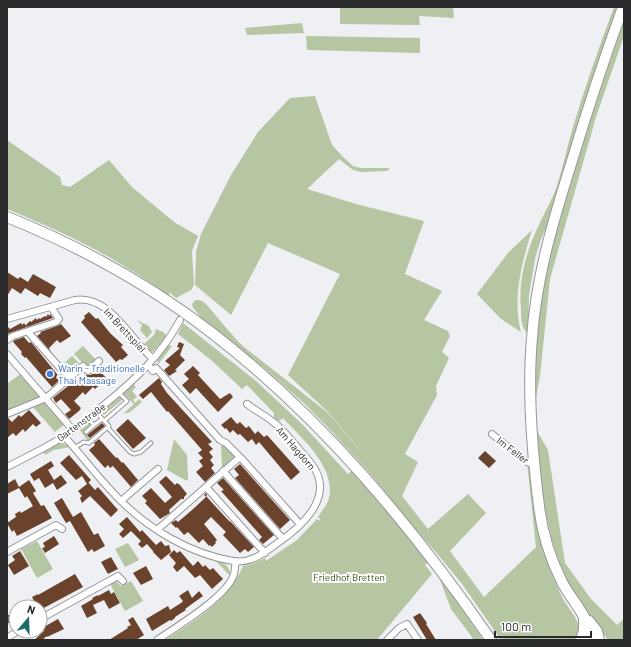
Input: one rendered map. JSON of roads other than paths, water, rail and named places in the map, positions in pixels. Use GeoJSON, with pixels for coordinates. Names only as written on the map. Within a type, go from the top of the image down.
{"type":"FeatureCollection","features":[{"type":"Feature","properties":{"kind":"main road"},"geometry":{"type":"LineString","coordinates":[[598,638],[595,627],[583,616],[566,591],[551,558],[542,527],[531,422],[530,359],[537,294],[545,254],[584,120],[623,7]]}},
{"type":"Feature","properties":{"kind":"main road"},"geometry":{"type":"LineString","coordinates":[[7,217],[38,230],[87,254],[134,280],[197,322],[270,382],[307,416],[351,461],[390,505],[429,554],[491,640]]}},
{"type":"Feature","properties":{"kind":"main road"},"geometry":{"type":"LineString","coordinates":[[581,640],[584,630],[583,616]]}},
{"type":"Feature","properties":{"kind":"street","name":"Im Brettspiel"},"geometry":{"type":"LineString","coordinates":[[7,320],[75,300],[91,300],[110,312],[153,358]]}},
{"type":"Feature","properties":{"kind":"street"},"geometry":{"type":"LineString","coordinates":[[7,340],[13,336],[56,322],[59,319],[51,307]]}},
{"type":"Feature","properties":{"kind":"street","name":"Gartenstraße"},"geometry":{"type":"LineString","coordinates":[[7,467],[64,436],[88,419],[119,393],[148,365],[170,338],[180,320]]}},
{"type":"Feature","properties":{"kind":"street"},"geometry":{"type":"LineString","coordinates":[[28,332],[69,378]]}},
{"type":"Feature","properties":{"kind":"street"},"geometry":{"type":"LineString","coordinates":[[7,354],[73,430]]}},
{"type":"Feature","properties":{"kind":"street"},"geometry":{"type":"LineString","coordinates":[[7,414],[46,398],[83,366],[88,371],[99,361]]}},
{"type":"Feature","properties":{"kind":"street"},"geometry":{"type":"LineString","coordinates":[[148,365],[153,371],[156,368],[220,440],[226,443],[240,457],[300,524]]}},
{"type":"Feature","properties":{"kind":"street","name":"Am Hagdorn"},"geometry":{"type":"LineString","coordinates":[[64,436],[122,501],[143,519],[187,546],[203,553],[236,561],[245,561],[254,559],[264,553],[300,524],[318,502],[320,486],[314,466],[280,428],[247,404]]}},
{"type":"Feature","properties":{"kind":"street","name":"Im Feller"},"geometry":{"type":"LineString","coordinates":[[492,434],[527,462],[535,465]]}},
{"type":"Feature","properties":{"kind":"street"},"geometry":{"type":"LineString","coordinates":[[158,529],[240,457]]}},
{"type":"Feature","properties":{"kind":"street"},"geometry":{"type":"LineString","coordinates":[[122,501],[158,468]]}},
{"type":"Feature","properties":{"kind":"street"},"geometry":{"type":"LineString","coordinates":[[223,471],[283,539]]}},
{"type":"Feature","properties":{"kind":"street"},"geometry":{"type":"LineString","coordinates":[[206,487],[264,553]]}},
{"type":"Feature","properties":{"kind":"street"},"geometry":{"type":"LineString","coordinates":[[7,552],[56,525],[62,529]]}},
{"type":"Feature","properties":{"kind":"street"},"geometry":{"type":"LineString","coordinates":[[157,640],[197,613],[228,585],[234,574],[236,561]]}},
{"type":"Feature","properties":{"kind":"street"},"geometry":{"type":"LineString","coordinates":[[48,615],[118,576],[123,580]]}},
{"type":"Feature","properties":{"kind":"street"},"geometry":{"type":"LineString","coordinates":[[387,640],[399,628],[408,624],[418,640]]}},
{"type":"Feature","properties":{"kind":"lane"},"geometry":{"type":"LineString","coordinates":[[86,432],[127,401],[119,393]]}},
{"type":"Feature","properties":{"kind":"lane"},"geometry":{"type":"LineString","coordinates":[[96,412],[109,426],[108,428],[130,452],[137,454],[150,443]]}},
{"type":"Feature","properties":{"kind":"lane"},"geometry":{"type":"LineString","coordinates":[[88,419],[94,425]]}},
{"type":"Feature","properties":{"kind":"lane"},"geometry":{"type":"LineString","coordinates":[[74,448],[84,442],[89,443],[108,428]]}},
{"type":"Feature","properties":{"kind":"place","name":"Warin - Traditionelle Thai Massage"},"geometry":{"type":"Point","coordinates":[50,374]}},
{"type":"Feature","properties":{"kind":"park label","name":"Friedhof Bretten"},"geometry":{"type":"Point","coordinates":[349,577]}}]}
